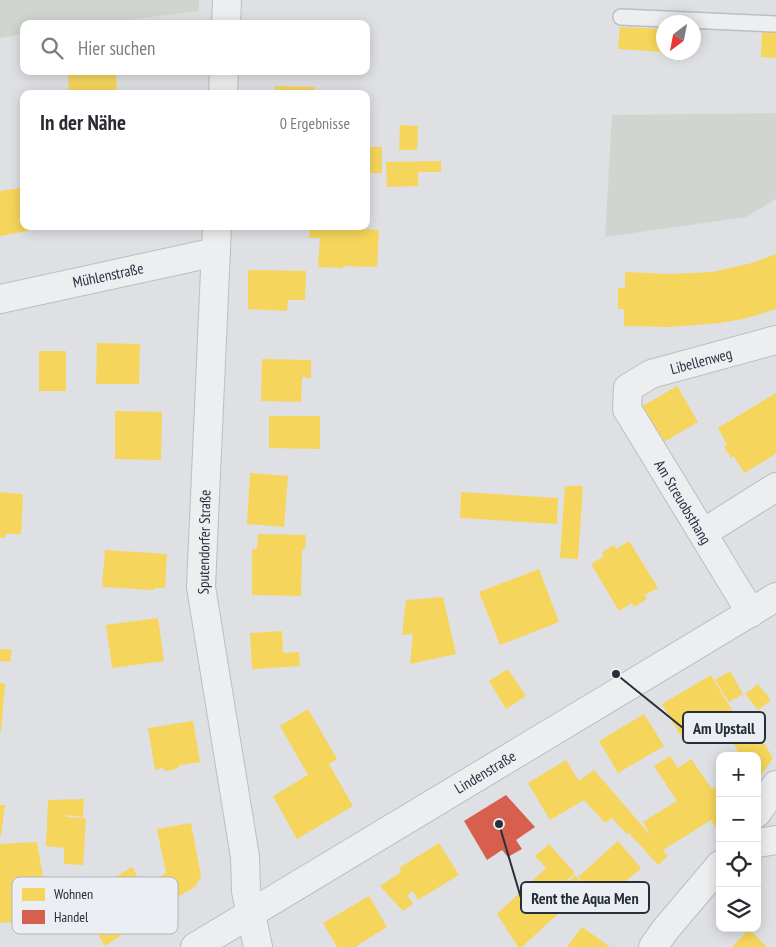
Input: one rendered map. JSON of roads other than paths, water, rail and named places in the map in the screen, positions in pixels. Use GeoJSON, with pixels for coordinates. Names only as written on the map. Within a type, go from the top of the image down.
{"type":"FeatureCollection","features":[{"type":"Feature","properties":{"kind":"street"},"geometry":{"type":"LineString","coordinates":[[226,20],[227,0]]}},
{"type":"Feature","properties":{"kind":"street"},"geometry":{"type":"LineString","coordinates":[[223,90],[224,75]]}},
{"type":"Feature","properties":{"kind":"street","name":"Mühlenstraße"},"geometry":{"type":"LineString","coordinates":[[0,298],[217,239]]}},
{"type":"Feature","properties":{"kind":"street","name":"Sputendorfer Straße"},"geometry":{"type":"LineString","coordinates":[[217,239],[201,587],[245,857],[246,891],[258,947]]}},
{"type":"Feature","properties":{"kind":"street","name":"Libellenweg"},"geometry":{"type":"LineString","coordinates":[[628,388],[651,374],[776,340]]}},
{"type":"Feature","properties":{"kind":"street","name":"Am Streuobsthang"},"geometry":{"type":"LineString","coordinates":[[628,388],[627,409],[751,613]]}},
{"type":"Feature","properties":{"kind":"street"},"geometry":{"type":"LineString","coordinates":[[703,533],[776,487]]}},
{"type":"Feature","properties":{"kind":"street","name":"Lindenstraße"},"geometry":{"type":"LineString","coordinates":[[195,947],[776,597]]}},
{"type":"Feature","properties":{"kind":"street"},"geometry":{"type":"LineString","coordinates":[[761,807],[776,785]]}},
{"type":"Feature","properties":{"kind":"street"},"geometry":{"type":"LineString","coordinates":[[761,842],[776,840]]}},
{"type":"Feature","properties":{"kind":"street"},"geometry":{"type":"LineString","coordinates":[[652,947],[716,870]]}},
{"type":"Feature","properties":{"kind":"lane"},"geometry":{"type":"LineString","coordinates":[[621,17],[776,24]]}},
{"type":"Feature","properties":{"kind":"place","name":"Am Upstall"},"geometry":{"type":"Point","coordinates":[616,674]}},
{"type":"Feature","properties":{"kind":"place","name":"Rent the Aqua Men"},"geometry":{"type":"Point","coordinates":[499,824]}}]}
